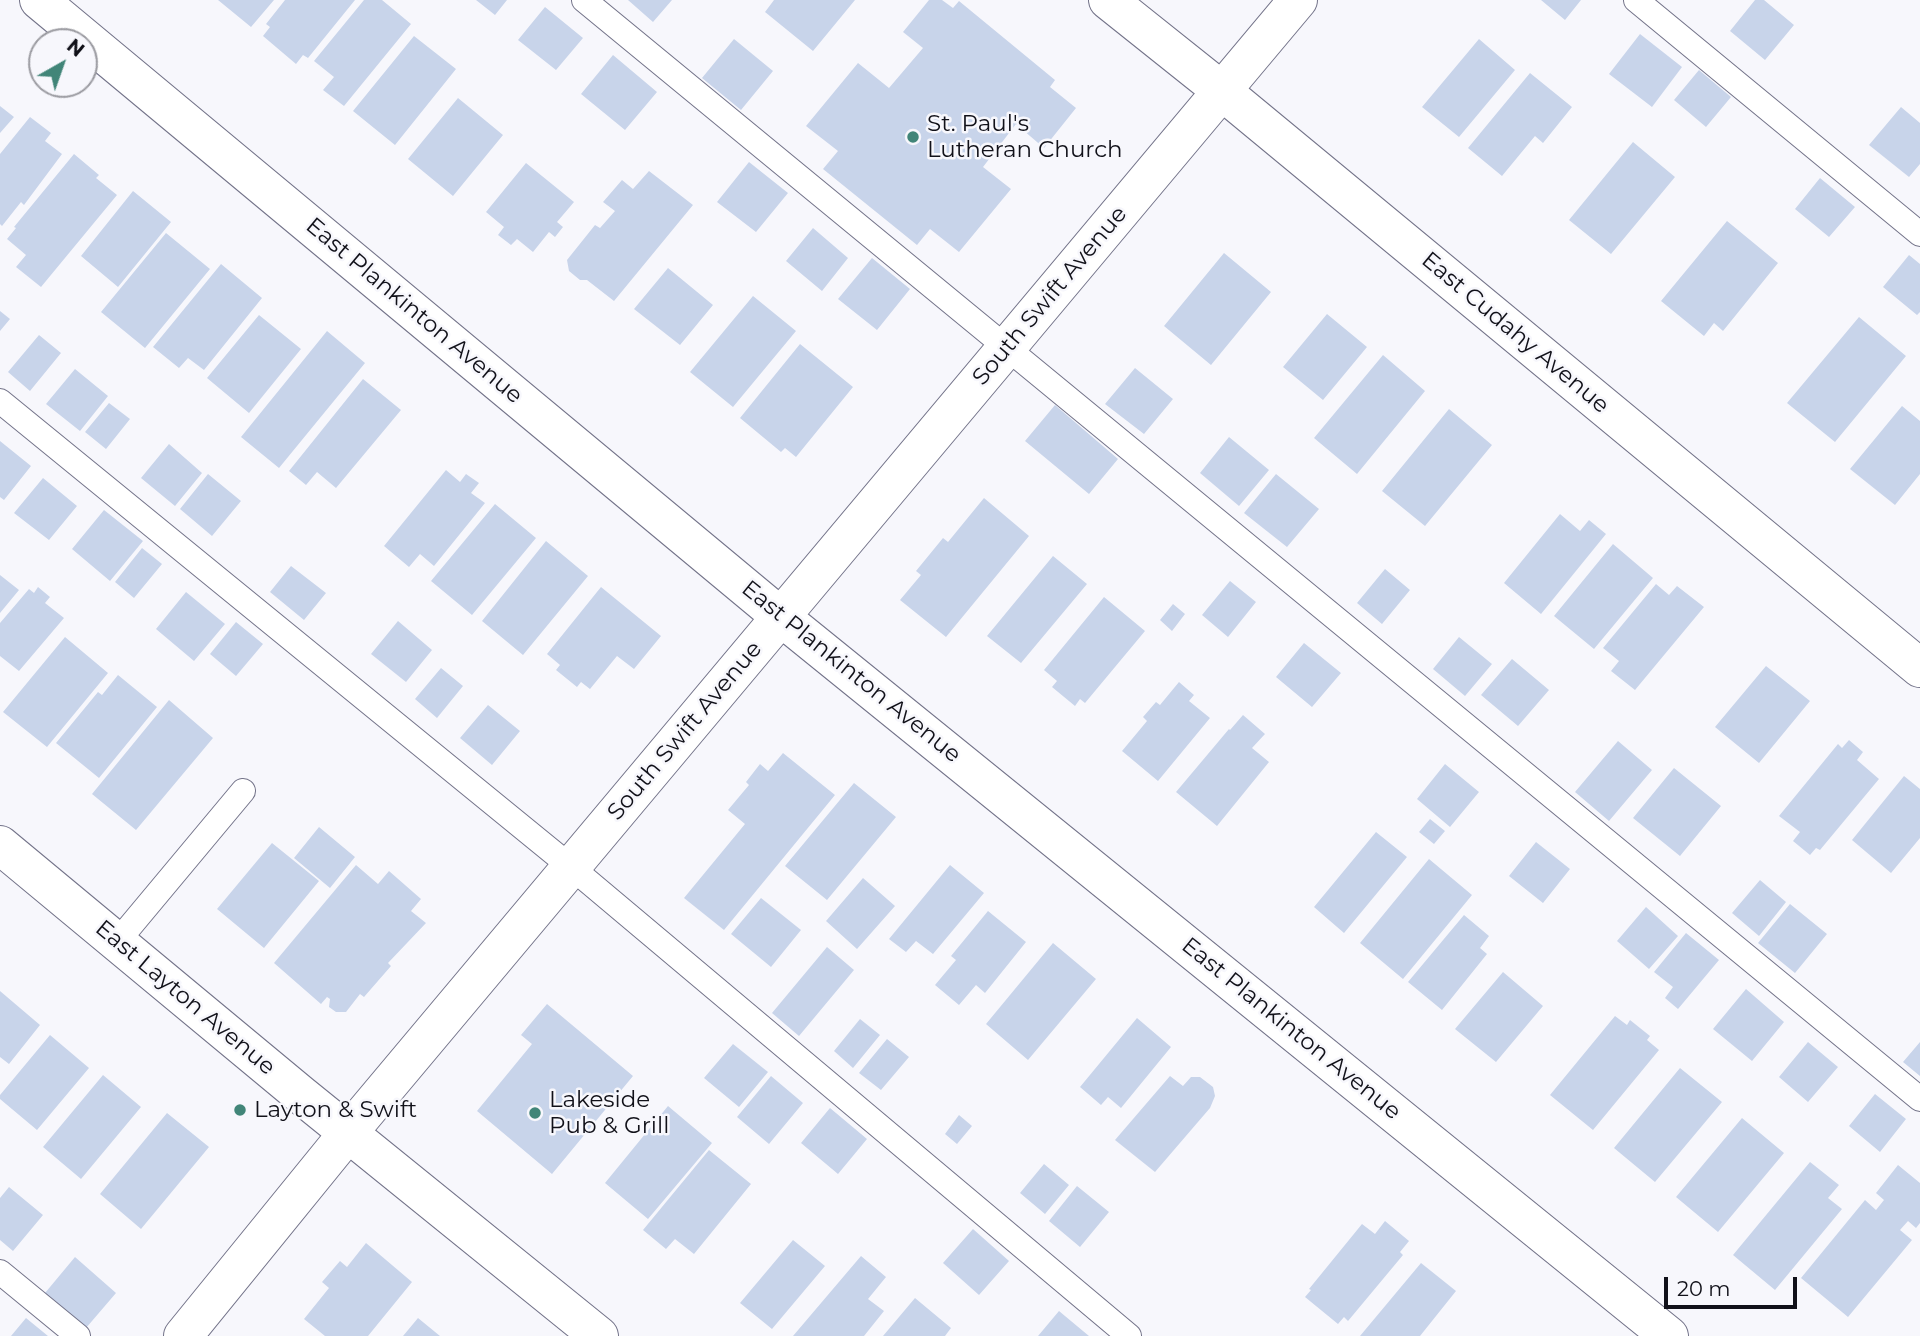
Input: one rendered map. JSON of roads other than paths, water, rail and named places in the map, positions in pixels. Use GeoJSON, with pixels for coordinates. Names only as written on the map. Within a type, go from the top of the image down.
{"type":"FeatureCollection","features":[{"type":"Feature","properties":{"kind":"street","name":"East Plankinton Avenue"},"geometry":{"type":"LineString","coordinates":[[39,0],[781,617],[1669,1336]]}},
{"type":"Feature","properties":{"kind":"street","name":"East Cudahy Avenue"},"geometry":{"type":"LineString","coordinates":[[1108,0],[1222,91],[1920,668]]}},
{"type":"Feature","properties":{"kind":"street","name":"South Swift Avenue"},"geometry":{"type":"LineString","coordinates":[[183,1336],[348,1133],[1298,0]]}},
{"type":"Feature","properties":{"kind":"street","name":"East Layton Avenue"},"geometry":{"type":"LineString","coordinates":[[0,845],[348,1133],[599,1336]]}},
{"type":"Feature","properties":{"kind":"lane"},"geometry":{"type":"LineString","coordinates":[[584,0],[1920,1099]]}},
{"type":"Feature","properties":{"kind":"lane"},"geometry":{"type":"LineString","coordinates":[[1636,0],[1920,234]]}},
{"type":"Feature","properties":{"kind":"lane"},"geometry":{"type":"LineString","coordinates":[[0,401],[570,867],[1129,1336]]}},
{"type":"Feature","properties":{"kind":"lane"},"geometry":{"type":"LineString","coordinates":[[117,942],[243,791]]}},
{"type":"Feature","properties":{"kind":"lane"},"geometry":{"type":"LineString","coordinates":[[0,1272],[78,1336]]}},
{"type":"Feature","properties":{"kind":"place","name":"St. Paul's Lutheran Church"},"geometry":{"type":"Point","coordinates":[913,137]}},
{"type":"Feature","properties":{"kind":"place","name":"Layton & Swift"},"geometry":{"type":"Point","coordinates":[240,1110]}},
{"type":"Feature","properties":{"kind":"place","name":"Lakeside Pub & Grill"},"geometry":{"type":"Point","coordinates":[535,1113]}}]}
